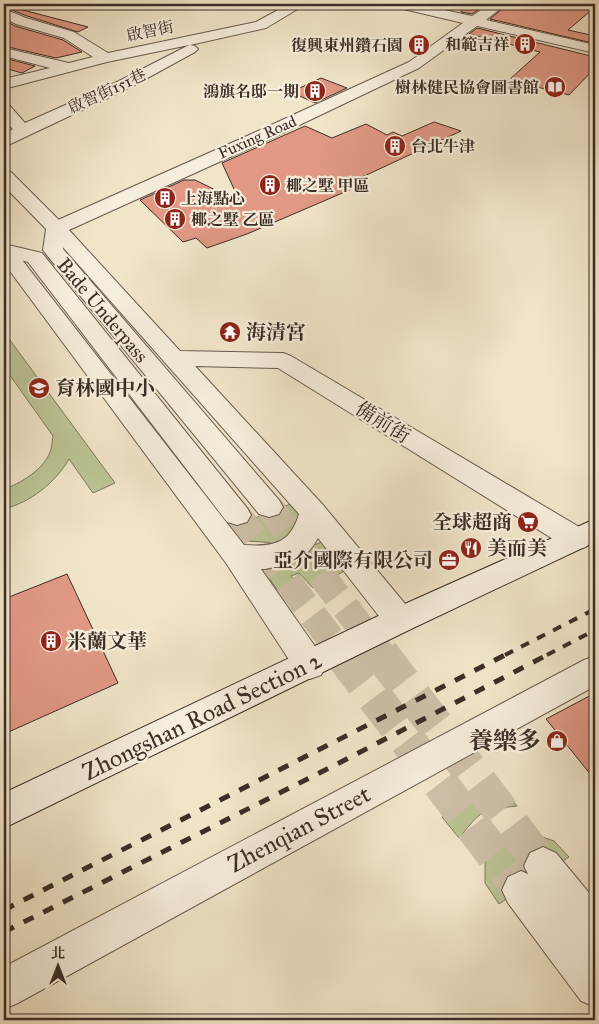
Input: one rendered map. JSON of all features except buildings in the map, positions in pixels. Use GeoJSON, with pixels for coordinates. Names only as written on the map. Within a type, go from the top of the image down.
{"type":"FeatureCollection","features":[{"type":"Feature","properties":{"kind":"street","name":"啟智街"},"geometry":{"type":"LineString","coordinates":[[4,84],[106,58],[261,25],[300,4]]}},
{"type":"Feature","properties":{"kind":"street"},"geometry":{"type":"LineString","coordinates":[[400,4],[595,49]]}},
{"type":"Feature","properties":{"kind":"street","name":"Fuxing Road"},"geometry":{"type":"LineString","coordinates":[[43,242],[414,65],[499,4]]}},
{"type":"Feature","properties":{"kind":"street"},"geometry":{"type":"LineString","coordinates":[[4,12],[70,35],[106,58]]}},
{"type":"Feature","properties":{"kind":"street"},"geometry":{"type":"LineString","coordinates":[[11,34],[52,16]]}},
{"type":"Feature","properties":{"kind":"street","name":"啟智街151巷"},"geometry":{"type":"LineString","coordinates":[[4,142],[22,130],[125,84],[209,36]]}},
{"type":"Feature","properties":{"kind":"street"},"geometry":{"type":"LineString","coordinates":[[4,52],[67,67],[125,84]]}},
{"type":"Feature","properties":{"kind":"street"},"geometry":{"type":"LineString","coordinates":[[4,110],[22,130]]}},
{"type":"Feature","properties":{"kind":"street"},"geometry":{"type":"LineString","coordinates":[[4,176],[43,242],[174,358],[314,512],[400,620]]}},
{"type":"Feature","properties":{"kind":"street"},"geometry":{"type":"LineString","coordinates":[[43,242],[4,251],[236,555],[310,665]]}},
{"type":"Feature","properties":{"kind":"street","name":"Bade Underpass"},"geometry":{"type":"LineString","coordinates":[[43,242],[269,507]]}},
{"type":"Feature","properties":{"kind":"street","name":"Bade Underpass"},"geometry":{"type":"LineString","coordinates":[[43,242],[237,516]]}},
{"type":"Feature","properties":{"kind":"street","name":"備前街"},"geometry":{"type":"LineString","coordinates":[[174,358],[283,361],[586,534]]}},
{"type":"Feature","properties":{"kind":"street"},"geometry":{"type":"LineString","coordinates":[[236,555],[267,558],[297,546],[307,533],[314,512]]}},
{"type":"Feature","properties":{"kind":"street","name":"Zhongshan Road Section 2"},"geometry":{"type":"LineString","coordinates":[[4,811],[400,620],[586,534]]}},
{"type":"Feature","properties":{"kind":"street","name":"Zhenqian Street"},"geometry":{"type":"LineString","coordinates":[[4,989],[595,670]]}},
{"type":"Feature","properties":{"kind":"street"},"geometry":{"type":"LineString","coordinates":[[595,930],[532,878],[595,988]]}},
{"type":"Feature","properties":{"kind":"green space"},"geometry":{"type":"Polygon","coordinates":[[[4,332],[115,483],[93,493],[69,459],[49,484],[24,502],[4,509],[4,489],[24,480],[43,464],[51,450],[53,436],[4,367],[4,332]]]}},
{"type":"Feature","properties":{"kind":"green space"},"geometry":{"type":"Polygon","coordinates":[[[298,501],[303,523],[278,543],[247,541],[230,528],[298,501]]]}},
{"type":"Feature","properties":{"kind":"green space"},"geometry":{"type":"Polygon","coordinates":[[[326,540],[350,568],[313,588],[299,573],[291,576],[303,592],[285,601],[262,568],[326,540]]]}},
{"type":"Feature","properties":{"kind":"green space"},"geometry":{"type":"Polygon","coordinates":[[[498,783],[517,806],[488,810],[478,817],[459,838],[442,817],[498,783]]]}},
{"type":"Feature","properties":{"kind":"green space"},"geometry":{"type":"Polygon","coordinates":[[[534,834],[554,841],[569,857],[499,904],[485,883],[485,856],[505,836],[534,834]]]}},
{"type":"Feature","properties":{"kind":"tunnel"},"geometry":{"type":"LineString","coordinates":[[269,507],[382,655]]}},
{"type":"Feature","properties":{"kind":"tunnel"},"geometry":{"type":"LineString","coordinates":[[237,515],[343,655]]}},
{"type":"Feature","properties":{"kind":"tunnel"},"geometry":{"type":"LineString","coordinates":[[342,654],[521,890]]}},
{"type":"Feature","properties":{"kind":"tunnel"},"geometry":{"type":"LineString","coordinates":[[381,654],[543,866]]}},
{"type":"Feature","properties":{"kind":"railway"},"geometry":{"type":"LineString","coordinates":[[505,655],[595,609]]}},
{"type":"Feature","properties":{"kind":"railway"},"geometry":{"type":"LineString","coordinates":[[547,655],[595,630]]}},
{"type":"Feature","properties":{"kind":"railway"},"geometry":{"type":"LineString","coordinates":[[4,910],[507,654]]}},
{"type":"Feature","properties":{"kind":"railway"},"geometry":{"type":"LineString","coordinates":[[4,932],[341,762],[549,654]]}},
{"type":"Feature","properties":{"kind":"place","name":"和範吉祥"},"geometry":{"type":"Point","coordinates":[525,44]}},
{"type":"Feature","properties":{"kind":"place","name":"復興東州鑽石園"},"geometry":{"type":"Point","coordinates":[419,45]}},
{"type":"Feature","properties":{"kind":"place","name":"樹林健民協會圖書館"},"geometry":{"type":"Point","coordinates":[555,87]}},
{"type":"Feature","properties":{"kind":"place","name":"鴻旗名邸一期"},"geometry":{"type":"Point","coordinates":[315,91]}},
{"type":"Feature","properties":{"kind":"place","name":"台北牛津"},"geometry":{"type":"Point","coordinates":[395,146]}},
{"type":"Feature","properties":{"kind":"place","name":"椰之墅 甲區"},"geometry":{"type":"Point","coordinates":[270,185]}},
{"type":"Feature","properties":{"kind":"place","name":"上海點心"},"geometry":{"type":"Point","coordinates":[165,198]}},
{"type":"Feature","properties":{"kind":"place","name":"椰之墅 乙區"},"geometry":{"type":"Point","coordinates":[175,219]}},
{"type":"Feature","properties":{"kind":"place","name":"海清宮"},"geometry":{"type":"Point","coordinates":[230,332]}},
{"type":"Feature","properties":{"kind":"place","name":"育林國中小"},"geometry":{"type":"Point","coordinates":[39,388]}},
{"type":"Feature","properties":{"kind":"place","name":"全球超商"},"geometry":{"type":"Point","coordinates":[528,522]}},
{"type":"Feature","properties":{"kind":"place","name":"美而美"},"geometry":{"type":"Point","coordinates":[471,548]}},
{"type":"Feature","properties":{"kind":"place","name":"亞介國際有限公司"},"geometry":{"type":"Point","coordinates":[449,560]}},
{"type":"Feature","properties":{"kind":"place","name":"米蘭文華"},"geometry":{"type":"Point","coordinates":[51,641]}},
{"type":"Feature","properties":{"kind":"place","name":"養樂多"},"geometry":{"type":"Point","coordinates":[557,741]}}]}
